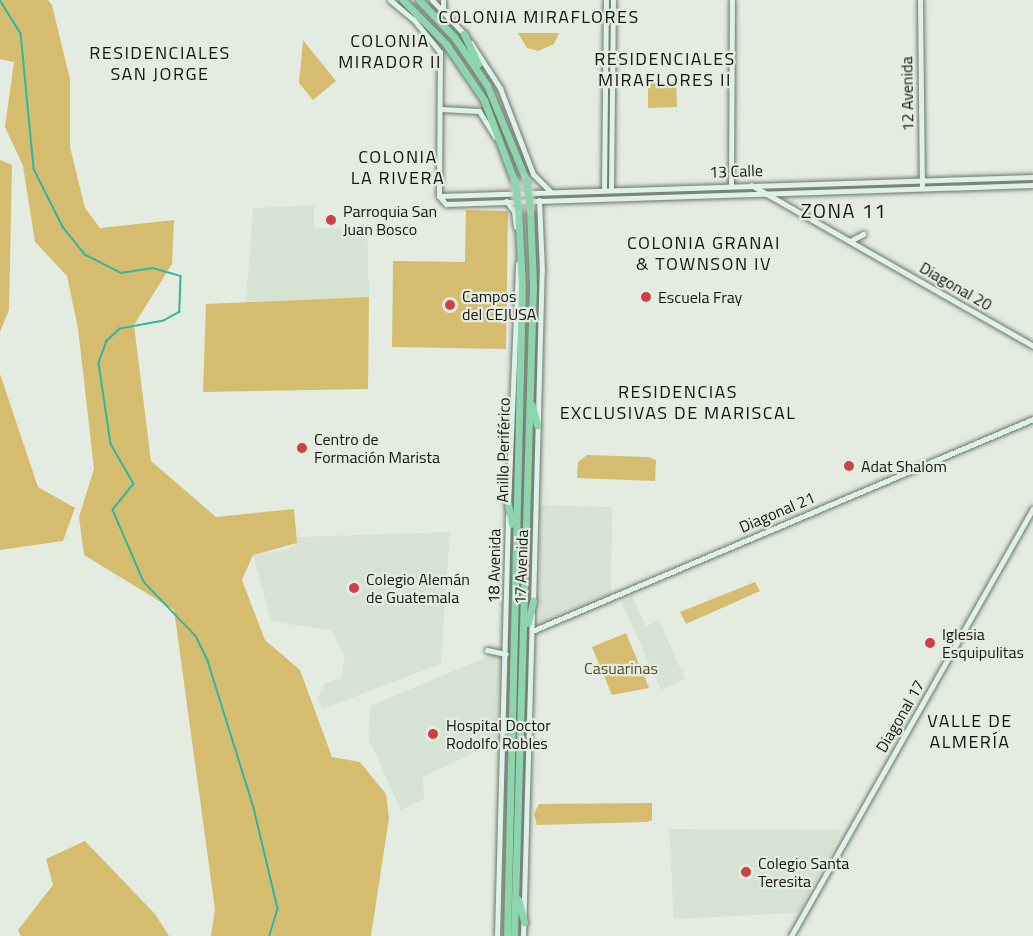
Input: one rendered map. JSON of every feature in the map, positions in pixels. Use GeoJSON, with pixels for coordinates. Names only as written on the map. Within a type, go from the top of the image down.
{"type":"FeatureCollection","features":[{"type":"Feature","properties":{"kind":"highway","name":"Anillo Periférico"},"geometry":{"type":"LineString","coordinates":[[402,0],[422,18],[456,56],[484,100],[514,183],[518,208],[523,261],[519,342],[507,936]]}},
{"type":"Feature","properties":{"kind":"highway"},"geometry":{"type":"LineString","coordinates":[[410,0],[422,18]]}},
{"type":"Feature","properties":{"kind":"highway","name":"Anillo Periférico"},"geometry":{"type":"LineString","coordinates":[[419,0],[454,38],[487,85],[526,180],[530,207],[533,286],[525,640],[514,936]]}},
{"type":"Feature","properties":{"kind":"highway"},"geometry":{"type":"LineString","coordinates":[[464,34],[487,85]]}},
{"type":"Feature","properties":{"kind":"highway"},"geometry":{"type":"LineString","coordinates":[[513,374],[519,342]]}},
{"type":"Feature","properties":{"kind":"highway"},"geometry":{"type":"LineString","coordinates":[[530,394],[537,425]]}},
{"type":"Feature","properties":{"kind":"highway"},"geometry":{"type":"LineString","coordinates":[[508,504],[515,535]]}},
{"type":"Feature","properties":{"kind":"highway"},"geometry":{"type":"LineString","coordinates":[[525,640],[533,602]]}},
{"type":"Feature","properties":{"kind":"highway"},"geometry":{"type":"LineString","coordinates":[[504,747],[513,715]]}},
{"type":"Feature","properties":{"kind":"highway"},"geometry":{"type":"LineString","coordinates":[[515,887],[524,922]]}},
{"type":"Feature","properties":{"kind":"street"},"geometry":{"type":"LineString","coordinates":[[390,0],[439,50],[439,196]]}},
{"type":"Feature","properties":{"kind":"street"},"geometry":{"type":"LineString","coordinates":[[432,0],[464,34],[500,88],[533,174],[550,191]]}},
{"type":"Feature","properties":{"kind":"street"},"geometry":{"type":"LineString","coordinates":[[443,0],[443,10]]}},
{"type":"Feature","properties":{"kind":"street"},"geometry":{"type":"LineString","coordinates":[[606,0],[607,189]]}},
{"type":"Feature","properties":{"kind":"street"},"geometry":{"type":"LineString","coordinates":[[607,189],[613,0]]}},
{"type":"Feature","properties":{"kind":"street"},"geometry":{"type":"LineString","coordinates":[[731,185],[732,0]]}},
{"type":"Feature","properties":{"kind":"street","name":"12 Avenida"},"geometry":{"type":"LineString","coordinates":[[920,0],[922,187]]}},
{"type":"Feature","properties":{"kind":"street"},"geometry":{"type":"LineString","coordinates":[[440,109],[479,111],[504,153]]}},
{"type":"Feature","properties":{"kind":"street","name":"13 Calle"},"geometry":{"type":"LineString","coordinates":[[439,196],[1033,177]]}},
{"type":"Feature","properties":{"kind":"street","name":"Diagonal 20"},"geometry":{"type":"LineString","coordinates":[[751,185],[761,193],[865,250]]}},
{"type":"Feature","properties":{"kind":"street","name":"13 Calle"},"geometry":{"type":"LineString","coordinates":[[439,196],[446,204],[504,200],[1033,185]]}},
{"type":"Feature","properties":{"kind":"street"},"geometry":{"type":"LineString","coordinates":[[607,189],[621,197]]}},
{"type":"Feature","properties":{"kind":"street","name":"Diagonal 20"},"geometry":{"type":"LineString","coordinates":[[761,193],[1033,346]]}},
{"type":"Feature","properties":{"kind":"street","name":"18 Avenida"},"geometry":{"type":"LineString","coordinates":[[497,936],[504,747],[508,493],[518,261],[514,211],[504,200]]}},
{"type":"Feature","properties":{"kind":"street","name":"17 Avenida"},"geometry":{"type":"LineString","coordinates":[[523,936],[533,602],[540,200]]}},
{"type":"Feature","properties":{"kind":"street"},"geometry":{"type":"LineString","coordinates":[[845,239],[856,241],[863,234]]}},
{"type":"Feature","properties":{"kind":"street","name":"Diagonal 21"},"geometry":{"type":"LineString","coordinates":[[532,631],[1033,418]]}},
{"type":"Feature","properties":{"kind":"street","name":"Diagonal 17"},"geometry":{"type":"LineString","coordinates":[[791,936],[1033,509]]}},
{"type":"Feature","properties":{"kind":"street"},"geometry":{"type":"LineString","coordinates":[[487,650],[506,654]]}},
{"type":"Feature","properties":{"kind":"shaded area"},"geometry":{"type":"Polygon","coordinates":[[[314,205],[314,229],[367,226],[369,297],[246,302],[253,208],[314,205]]]}},
{"type":"Feature","properties":{"kind":"shaded area"},"geometry":{"type":"Polygon","coordinates":[[[540,505],[612,507],[611,597],[540,627],[540,505]]]}},
{"type":"Feature","properties":{"kind":"shaded area","name":"Colegio Alemán de Guatemala"},"geometry":{"type":"Polygon","coordinates":[[[450,532],[441,664],[322,709],[317,699],[324,684],[341,678],[345,656],[332,631],[271,621],[253,555],[286,550],[296,544],[296,537],[450,532]]]}},
{"type":"Feature","properties":{"kind":"shaded area"},"geometry":{"type":"Polygon","coordinates":[[[632,596],[646,626],[659,620],[685,679],[661,690],[621,601],[632,596]]]}},
{"type":"Feature","properties":{"kind":"shaded area","name":"Hospital Doctor Rodolfo Robles"},"geometry":{"type":"Polygon","coordinates":[[[501,651],[496,742],[423,777],[424,799],[401,810],[369,740],[370,706],[501,651]]]}},
{"type":"Feature","properties":{"kind":"shaded area","name":"Colegio Santa Teresita"},"geometry":{"type":"Polygon","coordinates":[[[669,829],[842,830],[799,913],[674,919],[669,829]]]}},
{"type":"Feature","properties":{"kind":"green space"},"geometry":{"type":"Polygon","coordinates":[[[0,0],[48,0],[52,5],[70,79],[70,147],[85,208],[100,228],[174,220],[172,264],[134,325],[151,461],[216,517],[294,509],[297,543],[253,555],[242,580],[265,640],[300,670],[332,757],[360,762],[386,794],[389,818],[371,936],[211,936],[215,909],[174,610],[84,555],[79,517],[94,469],[78,328],[67,276],[35,242],[23,166],[5,127],[14,62],[0,59],[0,0]]]}},
{"type":"Feature","properties":{"kind":"green space"},"geometry":{"type":"Polygon","coordinates":[[[518,33],[559,33],[554,44],[538,51],[527,48],[518,33]]]}},
{"type":"Feature","properties":{"kind":"green space"},"geometry":{"type":"Polygon","coordinates":[[[303,40],[336,81],[313,100],[299,83],[303,40]]]}},
{"type":"Feature","properties":{"kind":"green space"},"geometry":{"type":"Polygon","coordinates":[[[676,82],[677,107],[648,108],[648,83],[676,82]]]}},
{"type":"Feature","properties":{"kind":"green space"},"geometry":{"type":"Polygon","coordinates":[[[0,160],[12,165],[9,310],[0,332],[0,160]]]}},
{"type":"Feature","properties":{"kind":"green space","name":"Campos del CEJUSA"},"geometry":{"type":"Polygon","coordinates":[[[466,210],[508,211],[506,349],[392,347],[393,261],[465,262],[466,210]]]}},
{"type":"Feature","properties":{"kind":"green space"},"geometry":{"type":"Polygon","coordinates":[[[369,297],[368,389],[203,392],[206,304],[369,297]]]}},
{"type":"Feature","properties":{"kind":"green space"},"geometry":{"type":"Polygon","coordinates":[[[0,374],[38,487],[75,508],[63,541],[0,550],[0,374]]]}},
{"type":"Feature","properties":{"kind":"green space"},"geometry":{"type":"Polygon","coordinates":[[[587,455],[648,457],[656,460],[655,481],[577,478],[578,462],[587,455]]]}},
{"type":"Feature","properties":{"kind":"green space"},"geometry":{"type":"Polygon","coordinates":[[[755,582],[760,591],[686,624],[680,612],[755,582]]]}},
{"type":"Feature","properties":{"kind":"green space","name":"Casuarinas"},"geometry":{"type":"Polygon","coordinates":[[[626,633],[649,688],[612,695],[592,647],[626,633]]]}},
{"type":"Feature","properties":{"kind":"green space"},"geometry":{"type":"Polygon","coordinates":[[[652,803],[652,820],[647,822],[537,825],[534,814],[539,804],[652,803]]]}},
{"type":"Feature","properties":{"kind":"green space"},"geometry":{"type":"Polygon","coordinates":[[[85,841],[155,914],[169,936],[21,936],[18,930],[53,885],[46,859],[85,841]]]}},
{"type":"Feature","properties":{"kind":"waterway"},"geometry":{"type":"LineString","coordinates":[[0,0],[21,33],[34,169],[63,227],[86,255],[121,273],[153,268],[181,276],[180,312],[164,321],[120,329],[107,341],[99,363],[111,444],[134,484],[113,510],[144,582],[196,636],[208,661],[254,808],[278,909],[270,936]]}},
{"type":"Feature","properties":{"kind":"place","name":"Parroquia San Juan Bosco"},"geometry":{"type":"Point","coordinates":[331,220]}},
{"type":"Feature","properties":{"kind":"place","name":"Escuela Fray"},"geometry":{"type":"Point","coordinates":[646,297]}},
{"type":"Feature","properties":{"kind":"place","name":"Campos del CEJUSA"},"geometry":{"type":"Point","coordinates":[450,305]}},
{"type":"Feature","properties":{"kind":"place","name":"Centro de Formación Marista"},"geometry":{"type":"Point","coordinates":[302,448]}},
{"type":"Feature","properties":{"kind":"place","name":"Adat Shalom"},"geometry":{"type":"Point","coordinates":[849,466]}},
{"type":"Feature","properties":{"kind":"place","name":"Colegio Alemán de Guatemala"},"geometry":{"type":"Point","coordinates":[354,588]}},
{"type":"Feature","properties":{"kind":"place","name":"Iglesia Esquipulitas"},"geometry":{"type":"Point","coordinates":[930,643]}},
{"type":"Feature","properties":{"kind":"place","name":"Hospital Doctor Rodolfo Robles"},"geometry":{"type":"Point","coordinates":[433,734]}},
{"type":"Feature","properties":{"kind":"place","name":"Colegio Santa Teresita"},"geometry":{"type":"Point","coordinates":[746,872]}},
{"type":"Feature","properties":{"kind":"district","name":"COLONIA MIRAFLORES"},"geometry":{"type":"Point","coordinates":[539,17]}},
{"type":"Feature","properties":{"kind":"district","name":"COLONIA MIRADOR II"},"geometry":{"type":"Point","coordinates":[390,52]}},
{"type":"Feature","properties":{"kind":"district","name":"RESIDENCIALES SAN JORGE"},"geometry":{"type":"Point","coordinates":[160,64]}},
{"type":"Feature","properties":{"kind":"district","name":"RESIDENCIALES MIRAFLORES II"},"geometry":{"type":"Point","coordinates":[665,70]}},
{"type":"Feature","properties":{"kind":"district","name":"COLONIA LA RIVERA"},"geometry":{"type":"Point","coordinates":[398,168]}},
{"type":"Feature","properties":{"kind":"district","name":"ZONA 11"},"geometry":{"type":"Point","coordinates":[844,210]}},
{"type":"Feature","properties":{"kind":"district","name":"COLONIA GRANAI & TOWNSON IV"},"geometry":{"type":"Point","coordinates":[704,254]}},
{"type":"Feature","properties":{"kind":"district","name":"RESIDENCIAS EXCLUSIVAS DE MARISCAL"},"geometry":{"type":"Point","coordinates":[678,403]}},
{"type":"Feature","properties":{"kind":"district","name":"VALLE DE ALMERÍA"},"geometry":{"type":"Point","coordinates":[970,732]}}]}
